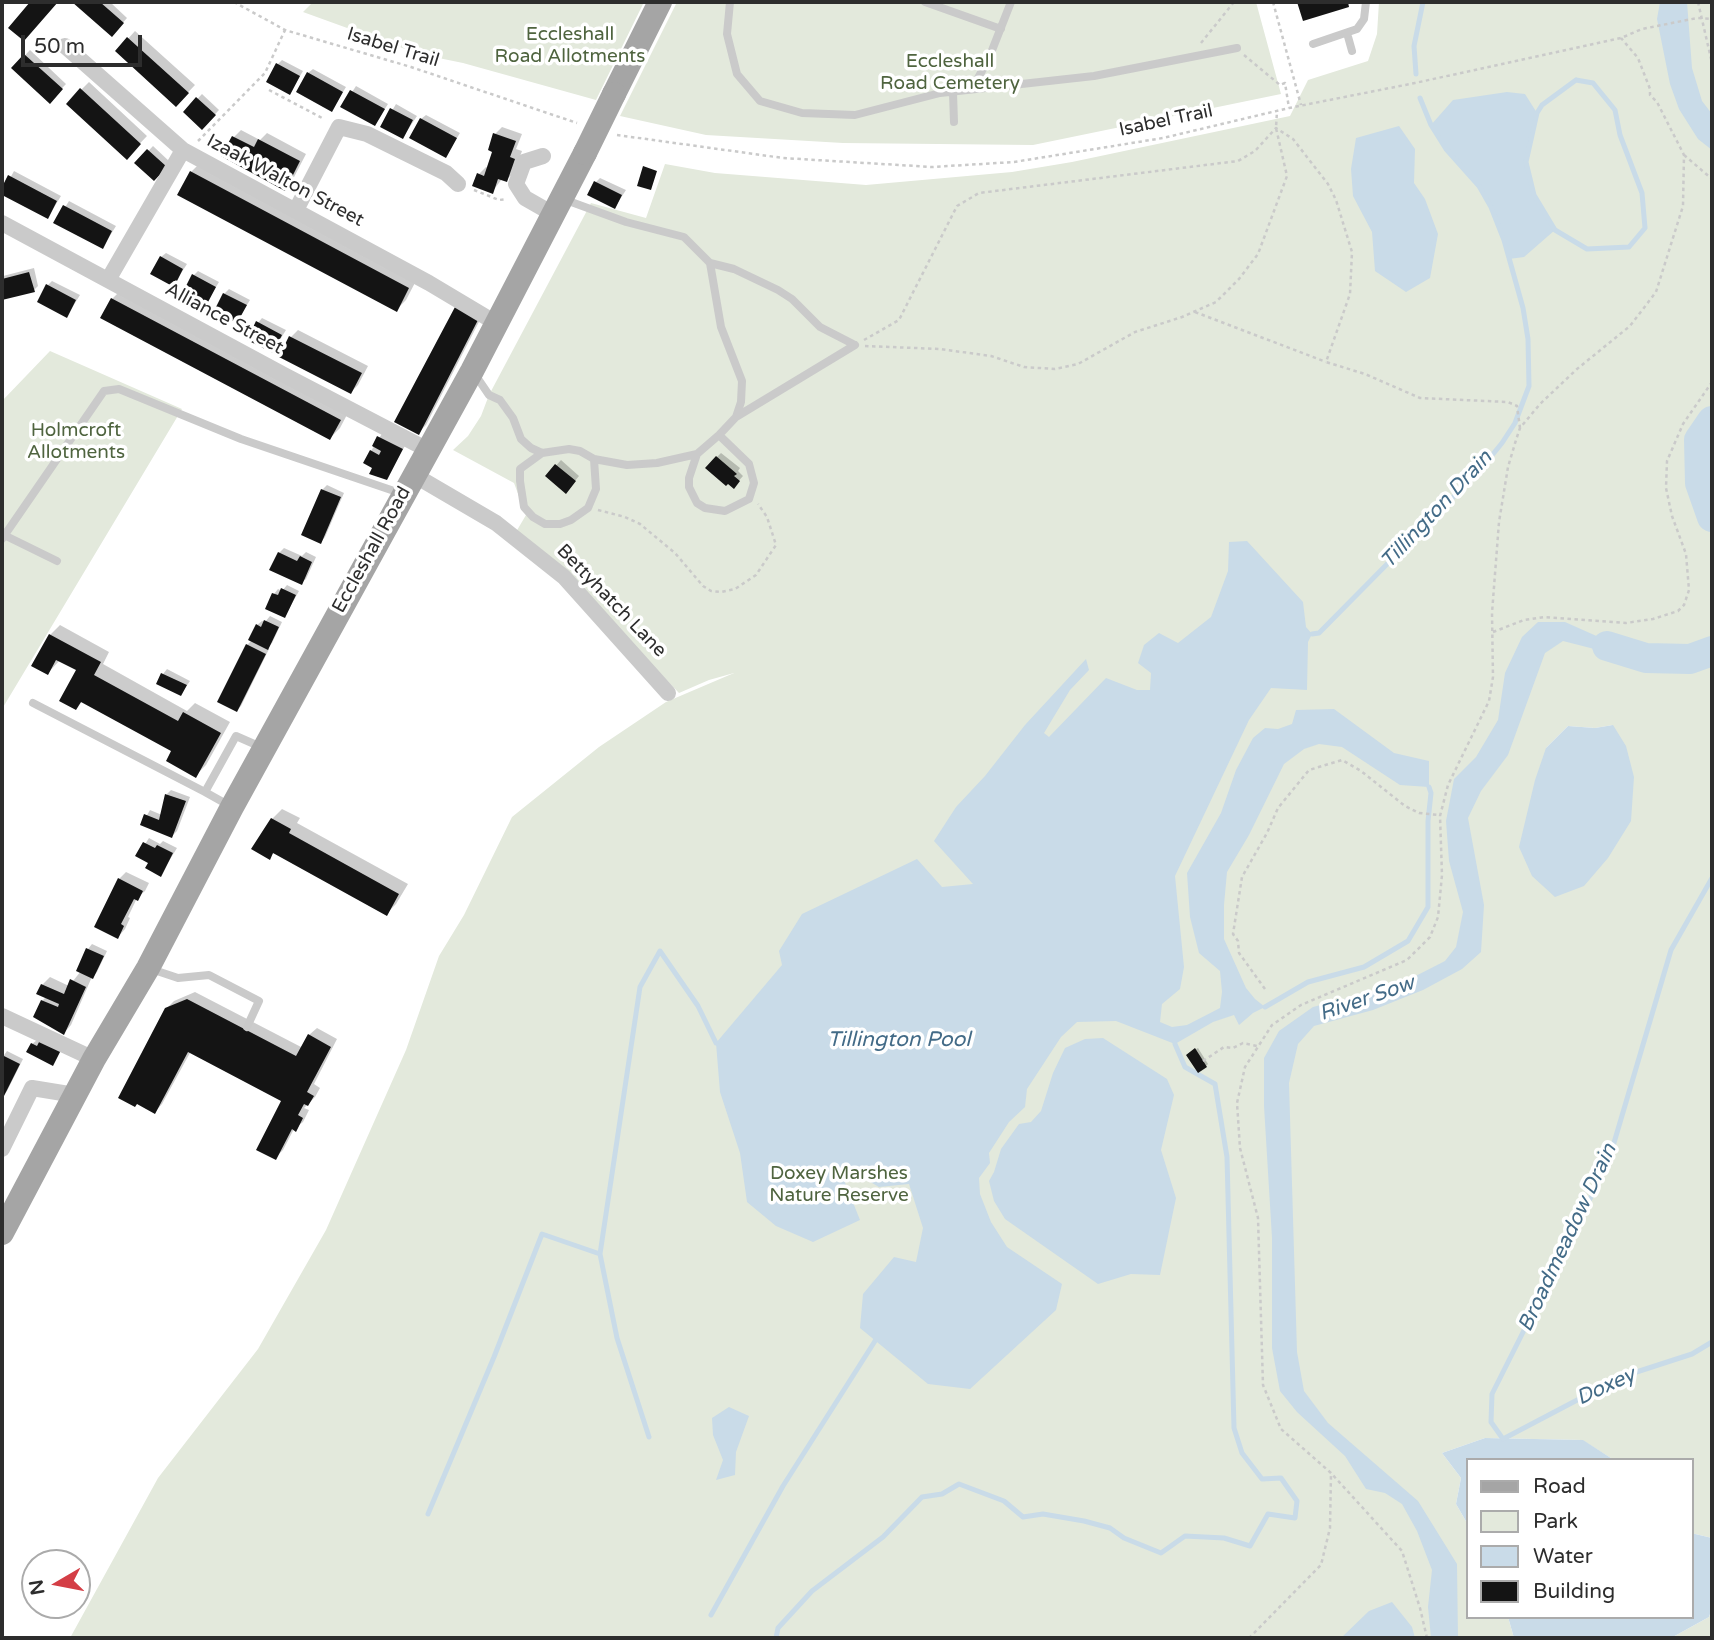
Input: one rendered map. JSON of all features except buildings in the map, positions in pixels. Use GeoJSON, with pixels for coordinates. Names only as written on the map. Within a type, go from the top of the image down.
{"type":"FeatureCollection","features":[{"type":"Feature","properties":{"kind":"main road","name":"Eccleshall Road"},"geometry":{"type":"LineString","coordinates":[[2,1233],[94,1059],[148,968],[232,807],[472,371],[558,207],[660,2]]}},
{"type":"Feature","properties":{"kind":"street"},"geometry":{"type":"LineString","coordinates":[[65,46],[183,150]]}},
{"type":"Feature","properties":{"kind":"street"},"geometry":{"type":"LineString","coordinates":[[296,210],[339,127],[367,134],[446,173],[458,184]]}},
{"type":"Feature","properties":{"kind":"street","name":"Izaak Walton Street"},"geometry":{"type":"LineString","coordinates":[[108,280],[183,150],[429,283],[496,323]]}},
{"type":"Feature","properties":{"kind":"street"},"geometry":{"type":"LineString","coordinates":[[543,156],[524,162],[516,184],[525,198],[558,207]]}},
{"type":"Feature","properties":{"kind":"street","name":"Alliance Street"},"geometry":{"type":"LineString","coordinates":[[2,223],[428,450]]}},
{"type":"Feature","properties":{"kind":"street","name":"Bettyhatch Lane"},"geometry":{"type":"LineString","coordinates":[[408,485],[496,523],[543,559],[564,577],[668,693]]}},
{"type":"Feature","properties":{"kind":"street"},"geometry":{"type":"LineString","coordinates":[[2,1016],[94,1059]]}},
{"type":"Feature","properties":{"kind":"street"},"geometry":{"type":"LineString","coordinates":[[2,1149],[32,1088],[75,1094]]}},
{"type":"Feature","properties":{"kind":"lane"},"geometry":{"type":"LineString","coordinates":[[730,2],[727,34],[737,74],[760,101],[802,113],[855,115],[940,93],[1094,76],[1237,48]]}},
{"type":"Feature","properties":{"kind":"lane"},"geometry":{"type":"LineString","coordinates":[[925,2],[1001,29]]}},
{"type":"Feature","properties":{"kind":"lane"},"geometry":{"type":"LineString","coordinates":[[972,89],[1011,2]]}},
{"type":"Feature","properties":{"kind":"lane"},"geometry":{"type":"LineString","coordinates":[[1313,44],[1357,29],[1364,19],[1366,2]]}},
{"type":"Feature","properties":{"kind":"lane"},"geometry":{"type":"LineString","coordinates":[[1347,33],[1352,51]]}},
{"type":"Feature","properties":{"kind":"lane"},"geometry":{"type":"LineString","coordinates":[[953,93],[954,122]]}},
{"type":"Feature","properties":{"kind":"lane"},"geometry":{"type":"LineString","coordinates":[[558,207],[684,237],[710,263],[734,269],[778,290],[792,299],[820,327],[855,345]]}},
{"type":"Feature","properties":{"kind":"lane"},"geometry":{"type":"LineString","coordinates":[[710,263],[721,327],[742,381],[741,402],[736,417]]}},
{"type":"Feature","properties":{"kind":"lane"},"geometry":{"type":"LineString","coordinates":[[594,459],[596,489],[589,508],[560,524],[545,524],[533,517],[524,507],[520,469],[542,453],[569,449],[580,451],[594,459],[641,465],[697,454],[736,417],[855,345]]}},
{"type":"Feature","properties":{"kind":"lane"},"geometry":{"type":"LineString","coordinates":[[472,371],[489,395],[500,400],[513,418],[521,439],[542,453]]}},
{"type":"Feature","properties":{"kind":"lane"},"geometry":{"type":"LineString","coordinates":[[57,561],[3,537],[104,391],[119,389],[292,458],[408,485]]}},
{"type":"Feature","properties":{"kind":"lane"},"geometry":{"type":"LineString","coordinates":[[697,454],[689,478],[689,487],[697,503],[705,508],[725,511],[749,499],[754,483],[749,464],[719,435]]}},
{"type":"Feature","properties":{"kind":"lane"},"geometry":{"type":"LineString","coordinates":[[33,703],[232,807]]}},
{"type":"Feature","properties":{"kind":"lane"},"geometry":{"type":"LineString","coordinates":[[205,792],[236,736],[265,748]]}},
{"type":"Feature","properties":{"kind":"lane"},"geometry":{"type":"LineString","coordinates":[[148,968],[178,978],[209,975],[259,1001],[247,1027]]}},
{"type":"Feature","properties":{"kind":"path","name":"Isabel Trail"},"geometry":{"type":"LineString","coordinates":[[234,2],[285,30],[411,67],[547,114]]}},
{"type":"Feature","properties":{"kind":"path"},"geometry":{"type":"LineString","coordinates":[[1191,56],[1234,2]]}},
{"type":"Feature","properties":{"kind":"path"},"geometry":{"type":"LineString","coordinates":[[1273,2],[1301,105]]}},
{"type":"Feature","properties":{"kind":"path"},"geometry":{"type":"LineString","coordinates":[[1698,2],[1712,63]]}},
{"type":"Feature","properties":{"kind":"path","name":"Isabel Trail"},"geometry":{"type":"LineString","coordinates":[[626,138],[783,158],[932,167],[1014,162],[1149,141],[1277,110],[1620,38],[1642,29],[1697,18],[1712,19]]}},
{"type":"Feature","properties":{"kind":"path"},"geometry":{"type":"LineString","coordinates":[[183,150],[196,143],[265,73],[285,30]]}},
{"type":"Feature","properties":{"kind":"path"},"geometry":{"type":"LineString","coordinates":[[1620,38],[1638,58],[1650,95],[1657,102],[1684,155],[1712,179]]}},
{"type":"Feature","properties":{"kind":"path"},"geometry":{"type":"LineString","coordinates":[[1237,48],[1280,86],[1285,83],[1289,108]]}},
{"type":"Feature","properties":{"kind":"path"},"geometry":{"type":"LineString","coordinates":[[269,90],[339,127]]}},
{"type":"Feature","properties":{"kind":"path"},"geometry":{"type":"LineString","coordinates":[[855,345],[940,349],[991,356],[1024,367],[1055,369],[1078,364],[1135,332],[1216,302],[1239,279],[1258,254],[1287,176],[1276,128],[1277,110]]}},
{"type":"Feature","properties":{"kind":"path"},"geometry":{"type":"LineString","coordinates":[[855,345],[899,320],[957,205],[979,193],[1238,162],[1255,151],[1276,128]]}},
{"type":"Feature","properties":{"kind":"path"},"geometry":{"type":"LineString","coordinates":[[1276,128],[1293,139],[1328,184],[1336,200],[1352,252],[1349,294],[1326,362]]}},
{"type":"Feature","properties":{"kind":"path"},"geometry":{"type":"LineString","coordinates":[[1427,1638],[1402,1551],[1331,1473],[1281,1429],[1263,1385],[1258,1218],[1240,1148],[1237,1103],[1245,1067],[1272,1025],[1301,1005],[1407,960],[1430,937],[1438,918],[1442,876],[1440,816],[1448,786],[1489,701],[1493,677],[1499,522],[1508,467],[1520,428],[1540,404],[1577,369],[1630,326],[1656,292],[1683,206],[1684,155]]}},
{"type":"Feature","properties":{"kind":"path"},"geometry":{"type":"LineString","coordinates":[[458,184],[499,200],[525,198]]}},
{"type":"Feature","properties":{"kind":"path"},"geometry":{"type":"LineString","coordinates":[[1195,312],[1365,374],[1420,398],[1507,402],[1517,406],[1520,428]]}},
{"type":"Feature","properties":{"kind":"path"},"geometry":{"type":"LineString","coordinates":[[1493,632],[1524,620],[1544,617],[1626,623],[1653,619],[1678,611],[1684,605],[1689,590],[1686,554],[1672,516],[1666,488],[1667,461],[1683,424],[1712,382]]}},
{"type":"Feature","properties":{"kind":"path"},"geometry":{"type":"LineString","coordinates":[[589,508],[625,517],[640,524],[675,553],[704,586],[711,591],[722,592],[735,589],[756,575],[776,545],[771,526],[761,506],[749,499]]}},
{"type":"Feature","properties":{"kind":"path"},"geometry":{"type":"LineString","coordinates":[[1265,989],[1239,953],[1238,941],[1233,934],[1242,877],[1278,808],[1309,770],[1342,760],[1361,771],[1405,806],[1419,813],[1440,816]]}},
{"type":"Feature","properties":{"kind":"path"},"geometry":{"type":"LineString","coordinates":[[1203,1061],[1224,1047],[1233,1048],[1243,1043],[1257,1046]]}},
{"type":"Feature","properties":{"kind":"path"},"geometry":{"type":"LineString","coordinates":[[1249,1638],[1321,1565],[1330,1528],[1331,1473]]}},
{"type":"Feature","properties":{"kind":"green space","name":"Eccleshall Road Allotments"},"geometry":{"type":"Polygon","coordinates":[[[313,2],[644,2],[596,100],[463,63],[419,54],[303,12],[313,2]]]}},
{"type":"Feature","properties":{"kind":"green space","name":"Eccleshall Road Cemetery"},"geometry":{"type":"Polygon","coordinates":[[[677,2],[1256,2],[1281,94],[1033,145],[843,143],[706,135],[620,116],[677,2]]]}},
{"type":"Feature","properties":{"kind":"green space","name":"Doxey Marshes Nature Reserve"},"geometry":{"type":"Polygon","coordinates":[[[1379,2],[1712,2],[1712,1538],[1693,1533],[1693,1458],[1611,1458],[1582,1440],[1485,1438],[1442,1453],[1461,1478],[1456,1504],[1466,1521],[1466,1619],[1509,1619],[1514,1638],[70,1638],[80,1619],[91,1619],[91,1600],[158,1478],[258,1349],[326,1230],[406,1050],[439,956],[464,915],[512,817],[599,747],[666,702],[734,673],[679,693],[571,580],[516,532],[526,515],[514,483],[453,450],[468,436],[481,416],[489,395],[591,203],[646,218],[665,164],[715,173],[866,185],[1012,172],[1072,162],[1290,116],[1308,80],[1368,61],[1377,34],[1379,2]],[[1613,725],[1595,728],[1568,726],[1546,748],[1613,725]]]}},
{"type":"Feature","properties":{"kind":"green space","name":"Holmcroft Allotments"},"geometry":{"type":"Polygon","coordinates":[[[50,351],[182,409],[2,709],[2,401],[50,351]]]}},
{"type":"Feature","properties":{"kind":"green space"},"geometry":{"type":"Polygon","coordinates":[[[1712,1608],[1712,1638],[1671,1638],[1709,1617],[1712,1608]]]}},
{"type":"Feature","properties":{"kind":"water"},"geometry":{"type":"Polygon","coordinates":[[[1660,2],[1687,2],[1692,68],[1702,101],[1712,114],[1712,150],[1698,139],[1679,109],[1670,84],[1657,19],[1660,2]]]}},
{"type":"Feature","properties":{"kind":"water"},"geometry":{"type":"Polygon","coordinates":[[[1507,92],[1525,94],[1537,113],[1526,162],[1534,195],[1555,230],[1524,257],[1509,259],[1491,207],[1479,186],[1446,149],[1431,125],[1453,100],[1507,92]]]}},
{"type":"Feature","properties":{"kind":"water"},"geometry":{"type":"Polygon","coordinates":[[[1399,126],[1415,149],[1414,183],[1425,199],[1438,234],[1430,278],[1406,292],[1375,271],[1372,232],[1353,196],[1351,169],[1356,138],[1399,126]]]}},
{"type":"Feature","properties":{"kind":"water","name":"Tillington Pool"},"geometry":{"type":"Polygon","coordinates":[[[1247,541],[1303,602],[1306,627],[1312,634],[1308,642],[1307,690],[1271,688],[1249,720],[1175,876],[1184,967],[1180,989],[1162,1004],[1160,1022],[1172,1027],[1187,1025],[1220,1008],[1220,971],[1199,953],[1190,917],[1187,873],[1221,813],[1236,770],[1253,738],[1265,728],[1278,729],[1292,724],[1296,710],[1334,709],[1394,753],[1429,761],[1429,787],[1400,785],[1342,747],[1319,744],[1304,749],[1284,764],[1249,835],[1227,872],[1224,905],[1224,939],[1246,988],[1265,1007],[1239,1025],[1234,1015],[1213,1022],[1175,1044],[1116,1021],[1077,1022],[1061,1037],[1027,1089],[1025,1107],[1009,1122],[989,1153],[990,1163],[979,1178],[980,1194],[991,1222],[1007,1247],[1062,1284],[1056,1310],[970,1389],[928,1384],[860,1328],[863,1294],[894,1257],[916,1262],[923,1228],[909,1184],[879,1187],[848,1169],[844,1180],[860,1220],[813,1242],[776,1226],[747,1202],[740,1153],[720,1092],[716,1043],[782,965],[779,951],[802,914],[917,859],[942,887],[973,884],[934,841],[956,807],[985,776],[1025,725],[1086,659],[1089,670],[1070,690],[1044,733],[1049,737],[1106,678],[1137,690],[1150,690],[1151,673],[1138,663],[1144,645],[1159,633],[1178,643],[1211,617],[1228,571],[1229,542],[1247,541]]]}},
{"type":"Feature","properties":{"kind":"water"},"geometry":{"type":"Polygon","coordinates":[[[1538,622],[1565,622],[1646,658],[1610,653],[1563,641],[1545,653],[1508,755],[1481,791],[1468,818],[1484,905],[1481,952],[1462,969],[1423,990],[1373,1010],[1314,1026],[1298,1044],[1289,1083],[1297,1352],[1304,1391],[1328,1423],[1418,1501],[1457,1564],[1458,1638],[1431,1638],[1428,1607],[1432,1570],[1417,1531],[1402,1504],[1385,1493],[1366,1489],[1345,1456],[1297,1412],[1280,1391],[1272,1348],[1272,1238],[1264,1106],[1264,1058],[1279,1031],[1313,1007],[1398,985],[1445,961],[1456,947],[1463,912],[1449,861],[1446,821],[1454,779],[1476,757],[1498,720],[1505,673],[1522,637],[1538,622]]]}},
{"type":"Feature","properties":{"kind":"water"},"geometry":{"type":"Polygon","coordinates":[[[1613,725],[1626,746],[1634,777],[1631,821],[1608,858],[1584,886],[1555,897],[1532,876],[1519,847],[1535,780],[1546,748],[1568,726],[1595,728],[1613,725]]]}},
{"type":"Feature","properties":{"kind":"water"},"geometry":{"type":"Polygon","coordinates":[[[1103,1038],[1167,1079],[1174,1095],[1161,1150],[1176,1198],[1160,1275],[1131,1274],[1098,1284],[1005,1219],[994,1201],[989,1181],[1001,1149],[1019,1124],[1031,1122],[1041,1111],[1053,1073],[1065,1048],[1085,1039],[1103,1038]]]}},
{"type":"Feature","properties":{"kind":"water"},"geometry":{"type":"Polygon","coordinates":[[[729,1407],[749,1416],[736,1452],[735,1475],[716,1480],[723,1460],[713,1435],[712,1418],[729,1407]]]}},
{"type":"Feature","properties":{"kind":"water"},"geometry":{"type":"Polygon","coordinates":[[[1485,1438],[1583,1440],[1611,1458],[1466,1458],[1466,1521],[1456,1504],[1461,1478],[1442,1453],[1485,1438]]]}},
{"type":"Feature","properties":{"kind":"water"},"geometry":{"type":"Polygon","coordinates":[[[1693,1533],[1712,1538],[1712,1608],[1709,1617],[1671,1638],[1514,1638],[1509,1619],[1693,1619],[1693,1533]]]}},
{"type":"Feature","properties":{"kind":"water"},"geometry":{"type":"Polygon","coordinates":[[[1392,1602],[1412,1627],[1415,1638],[1341,1638],[1369,1611],[1392,1602]]]}},
{"type":"Feature","properties":{"kind":"waterway","name":"Tillington Drain"},"geometry":{"type":"LineString","coordinates":[[1416,74],[1414,46],[1423,2]]}},
{"type":"Feature","properties":{"kind":"waterway"},"geometry":{"type":"LineString","coordinates":[[1576,80],[1593,83],[1615,110],[1620,135],[1642,193],[1645,228],[1629,247],[1587,249],[1555,230],[1534,195],[1526,162],[1537,113],[1542,105],[1576,80]]}},
{"type":"Feature","properties":{"kind":"waterway","name":"Tillington Drain"},"geometry":{"type":"LineString","coordinates":[[1312,634],[1319,633],[1480,470],[1515,423],[1529,386],[1528,339],[1523,308],[1504,240],[1479,186],[1446,149],[1431,125],[1420,98]]}},
{"type":"Feature","properties":{"kind":"waterway","name":"River Sow"},"geometry":{"type":"LineString","coordinates":[[1712,421],[1699,440],[1700,483],[1712,517]]}},
{"type":"Feature","properties":{"kind":"waterway","name":"River Sow"},"geometry":{"type":"LineString","coordinates":[[1607,646],[1646,658],[1690,659],[1712,651]]}},
{"type":"Feature","properties":{"kind":"waterway"},"geometry":{"type":"LineString","coordinates":[[1265,1007],[1308,982],[1364,967],[1408,941],[1428,907],[1429,787]]}},
{"type":"Feature","properties":{"kind":"waterway","name":"Broadmeadow Drain"},"geometry":{"type":"LineString","coordinates":[[1712,878],[1671,950],[1608,1163],[1492,1394],[1491,1422],[1503,1439],[1621,1377],[1692,1354],[1712,1342]]}},
{"type":"Feature","properties":{"kind":"waterway"},"geometry":{"type":"LineString","coordinates":[[649,1437],[617,1338],[600,1254],[640,987],[660,951],[698,1006],[716,1043]]}},
{"type":"Feature","properties":{"kind":"waterway"},"geometry":{"type":"LineString","coordinates":[[776,1638],[778,1628],[812,1591],[883,1537],[922,1497],[942,1494],[959,1484],[1004,1501],[1023,1517],[1043,1514],[1084,1521],[1110,1528],[1124,1538],[1161,1553],[1185,1536],[1224,1538],[1250,1546],[1268,1514],[1295,1518],[1297,1501],[1281,1478],[1262,1479],[1242,1453],[1234,1428],[1227,1157],[1215,1084],[1185,1067],[1175,1044]]}},
{"type":"Feature","properties":{"kind":"waterway"},"geometry":{"type":"LineString","coordinates":[[428,1514],[542,1234],[600,1254]]}},
{"type":"Feature","properties":{"kind":"waterway"},"geometry":{"type":"LineString","coordinates":[[711,1615],[783,1486],[875,1341]]}},
{"type":"Feature","properties":{"kind":"water label","name":"Doxey"},"geometry":{"type":"Point","coordinates":[1606,1387]}}]}
